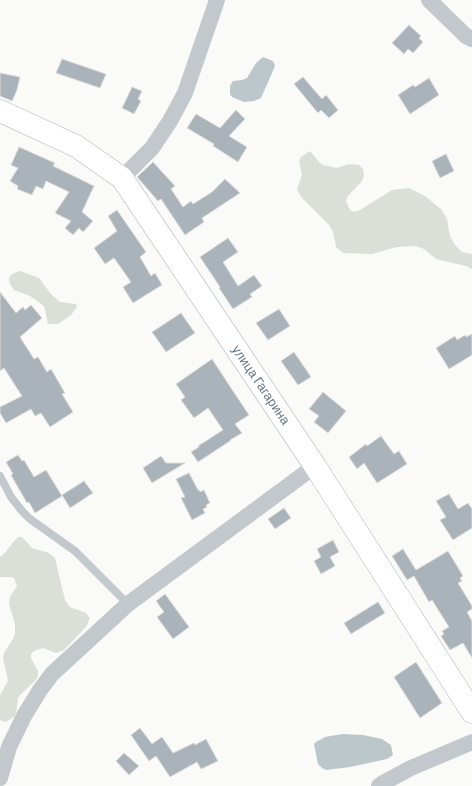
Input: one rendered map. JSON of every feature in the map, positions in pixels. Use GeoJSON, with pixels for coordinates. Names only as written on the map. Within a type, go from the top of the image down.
{"type":"FeatureCollection","features":[{"type":"Feature","properties":{"kind":"main road","name":"улица Гагарина"},"geometry":{"type":"LineString","coordinates":[[0,111],[76,146],[122,178],[315,466],[472,712]]}},
{"type":"Feature","properties":{"kind":"street"},"geometry":{"type":"LineString","coordinates":[[122,178],[152,148],[170,121],[185,93],[217,0]]}},
{"type":"Feature","properties":{"kind":"street"},"geometry":{"type":"LineString","coordinates":[[429,0],[466,36],[472,39]]}},
{"type":"Feature","properties":{"kind":"street"},"geometry":{"type":"LineString","coordinates":[[0,778],[9,747],[24,716],[52,674],[128,604],[315,466]]}},
{"type":"Feature","properties":{"kind":"street"},"geometry":{"type":"LineString","coordinates":[[379,786],[411,768],[472,742]]}},
{"type":"Feature","properties":{"kind":"lane"},"geometry":{"type":"LineString","coordinates":[[0,476],[11,497],[30,519],[75,551],[128,604]]}},
{"type":"Feature","properties":{"kind":"shaded area"},"geometry":{"type":"Polygon","coordinates":[[[263,57],[273,61],[275,66],[261,98],[254,101],[244,102],[232,97],[230,94],[230,86],[233,81],[247,78],[256,63],[263,57]]]}},
{"type":"Feature","properties":{"kind":"shaded area"},"geometry":{"type":"Polygon","coordinates":[[[310,151],[323,165],[337,168],[349,164],[359,165],[363,169],[364,175],[362,181],[348,196],[346,201],[350,210],[354,212],[360,210],[392,190],[409,188],[425,196],[442,210],[447,219],[450,236],[455,245],[462,252],[472,254],[472,269],[466,266],[436,259],[424,249],[415,246],[397,247],[372,254],[343,253],[336,247],[333,232],[329,225],[301,197],[297,189],[302,175],[299,161],[301,157],[310,151]]]}},
{"type":"Feature","properties":{"kind":"shaded area"},"geometry":{"type":"Polygon","coordinates":[[[20,271],[39,278],[51,294],[60,302],[76,304],[77,307],[71,315],[58,324],[48,324],[44,306],[30,296],[14,290],[10,284],[9,278],[11,275],[20,271]]]}},
{"type":"Feature","properties":{"kind":"shaded area"},"geometry":{"type":"Polygon","coordinates":[[[18,537],[22,537],[32,548],[49,553],[55,558],[65,600],[70,607],[86,613],[90,618],[86,627],[64,650],[56,653],[43,648],[34,651],[31,654],[31,658],[38,671],[38,676],[36,680],[20,695],[18,698],[16,714],[6,722],[0,719],[0,695],[8,681],[3,658],[4,653],[15,633],[15,624],[9,604],[10,597],[17,586],[14,578],[0,577],[0,557],[18,537]]]}},
{"type":"Feature","properties":{"kind":"shaded area"},"geometry":{"type":"Polygon","coordinates":[[[342,734],[363,735],[382,739],[391,745],[393,755],[387,759],[350,767],[326,770],[322,768],[318,764],[314,744],[325,737],[342,734]]]}},
{"type":"Feature","properties":{"kind":"building"},"geometry":{"type":"Polygon","coordinates":[[[409,25],[421,36],[419,38],[423,42],[413,53],[408,49],[404,54],[392,43],[409,25]]]}},
{"type":"Feature","properties":{"kind":"building"},"geometry":{"type":"Polygon","coordinates":[[[62,59],[106,74],[100,88],[56,73],[62,59]]]}},
{"type":"Feature","properties":{"kind":"building"},"geometry":{"type":"Polygon","coordinates":[[[0,73],[20,77],[17,90],[12,101],[0,96],[0,73]]]}},
{"type":"Feature","properties":{"kind":"building"},"geometry":{"type":"Polygon","coordinates":[[[303,77],[322,99],[326,95],[338,110],[329,118],[321,110],[318,113],[294,84],[303,77]]]}},
{"type":"Feature","properties":{"kind":"building"},"geometry":{"type":"Polygon","coordinates":[[[429,78],[439,95],[410,114],[398,95],[413,85],[415,87],[429,78]]]}},
{"type":"Feature","properties":{"kind":"building"},"geometry":{"type":"Polygon","coordinates":[[[132,87],[142,91],[138,99],[141,101],[134,114],[122,108],[132,87]]]}},
{"type":"Feature","properties":{"kind":"building"},"geometry":{"type":"Polygon","coordinates":[[[236,110],[245,119],[229,136],[247,147],[238,162],[213,146],[214,144],[187,128],[196,114],[220,128],[236,110]]]}},
{"type":"Feature","properties":{"kind":"building"},"geometry":{"type":"Polygon","coordinates":[[[19,147],[55,163],[53,166],[94,186],[82,212],[93,221],[83,232],[79,228],[73,235],[65,228],[71,221],[55,213],[69,192],[46,181],[43,189],[36,186],[32,195],[17,189],[18,186],[10,181],[18,168],[11,165],[19,147]]]}},
{"type":"Feature","properties":{"kind":"building"},"geometry":{"type":"Polygon","coordinates":[[[446,154],[454,171],[440,178],[432,161],[446,154]]]}},
{"type":"Feature","properties":{"kind":"building"},"geometry":{"type":"Polygon","coordinates":[[[153,162],[175,186],[171,189],[183,207],[191,201],[193,204],[212,192],[225,179],[240,193],[202,218],[204,222],[185,235],[161,199],[158,201],[137,177],[153,162]]]}},
{"type":"Feature","properties":{"kind":"building"},"geometry":{"type":"Polygon","coordinates":[[[117,210],[146,252],[140,257],[151,276],[155,273],[162,285],[133,303],[123,287],[131,282],[114,258],[105,264],[94,248],[117,231],[108,216],[117,210]]]}},
{"type":"Feature","properties":{"kind":"building"},"geometry":{"type":"Polygon","coordinates":[[[228,238],[238,252],[223,262],[238,286],[254,275],[262,286],[250,294],[252,297],[233,309],[200,257],[228,238]]]}},
{"type":"Feature","properties":{"kind":"building"},"geometry":{"type":"Polygon","coordinates":[[[0,292],[16,313],[23,307],[25,310],[31,305],[42,318],[20,337],[34,359],[38,357],[47,372],[51,369],[65,393],[62,394],[73,412],[50,427],[41,413],[35,416],[31,409],[6,423],[0,413],[0,407],[22,396],[4,368],[0,371],[0,292]]]}},
{"type":"Feature","properties":{"kind":"building"},"geometry":{"type":"Polygon","coordinates":[[[279,309],[290,326],[268,340],[256,323],[279,309]]]}},
{"type":"Feature","properties":{"kind":"building"},"geometry":{"type":"Polygon","coordinates":[[[181,313],[195,333],[166,352],[152,332],[181,313]]]}},
{"type":"Feature","properties":{"kind":"building"},"geometry":{"type":"Polygon","coordinates":[[[472,334],[472,355],[449,369],[436,348],[455,336],[457,340],[465,335],[466,337],[472,334]]]}},
{"type":"Feature","properties":{"kind":"building"},"geometry":{"type":"Polygon","coordinates":[[[294,352],[311,377],[298,385],[281,361],[294,352]]]}},
{"type":"Feature","properties":{"kind":"building"},"geometry":{"type":"Polygon","coordinates":[[[212,359],[249,415],[235,424],[242,433],[198,462],[191,452],[223,430],[208,408],[194,418],[181,400],[185,397],[176,384],[212,359]]]}},
{"type":"Feature","properties":{"kind":"building"},"geometry":{"type":"Polygon","coordinates":[[[323,392],[346,411],[328,433],[314,422],[319,416],[309,409],[323,392]]]}},
{"type":"Feature","properties":{"kind":"building"},"geometry":{"type":"Polygon","coordinates":[[[381,436],[394,454],[399,451],[407,464],[377,483],[364,463],[357,469],[349,457],[366,444],[367,446],[381,436]]]}},
{"type":"Feature","properties":{"kind":"building"},"geometry":{"type":"Polygon","coordinates":[[[18,455],[22,461],[24,460],[34,477],[46,470],[62,496],[35,513],[29,502],[27,503],[11,475],[13,474],[6,462],[18,455]]]}},
{"type":"Feature","properties":{"kind":"building"},"geometry":{"type":"Polygon","coordinates":[[[161,456],[166,463],[185,463],[152,483],[143,468],[161,456]]]}},
{"type":"Feature","properties":{"kind":"building"},"geometry":{"type":"Polygon","coordinates":[[[189,473],[198,490],[200,492],[204,490],[210,503],[203,509],[205,513],[192,520],[181,498],[185,497],[176,479],[189,473]]]}},
{"type":"Feature","properties":{"kind":"building"},"geometry":{"type":"Polygon","coordinates":[[[84,481],[93,493],[70,508],[62,495],[84,481]]]}},
{"type":"Feature","properties":{"kind":"building"},"geometry":{"type":"Polygon","coordinates":[[[449,494],[458,509],[468,503],[472,509],[472,528],[453,540],[440,520],[446,517],[436,501],[449,494]]]}},
{"type":"Feature","properties":{"kind":"building"},"geometry":{"type":"Polygon","coordinates":[[[284,508],[291,518],[275,529],[268,519],[284,508]]]}},
{"type":"Feature","properties":{"kind":"building"},"geometry":{"type":"Polygon","coordinates":[[[333,540],[339,552],[330,557],[335,566],[321,574],[314,561],[321,557],[317,549],[333,540]]]}},
{"type":"Feature","properties":{"kind":"building"},"geometry":{"type":"Polygon","coordinates":[[[403,549],[416,570],[448,551],[463,576],[460,578],[462,581],[458,583],[472,606],[472,609],[467,612],[472,621],[472,658],[463,643],[450,650],[441,636],[444,634],[442,631],[449,627],[432,600],[429,602],[414,576],[407,580],[392,556],[403,549]]]}},
{"type":"Feature","properties":{"kind":"building"},"geometry":{"type":"Polygon","coordinates":[[[165,594],[189,627],[173,639],[157,617],[164,612],[156,601],[165,594]]]}},
{"type":"Feature","properties":{"kind":"building"},"geometry":{"type":"Polygon","coordinates":[[[378,602],[385,613],[351,634],[344,623],[378,602]]]}},
{"type":"Feature","properties":{"kind":"building"},"geometry":{"type":"Polygon","coordinates":[[[416,662],[442,703],[420,718],[394,677],[416,662]]]}},
{"type":"Feature","properties":{"kind":"building"},"geometry":{"type":"Polygon","coordinates":[[[140,728],[152,744],[162,737],[173,753],[194,743],[195,745],[206,739],[218,761],[201,769],[197,762],[170,777],[156,756],[149,761],[131,735],[140,728]]]}},
{"type":"Feature","properties":{"kind":"building"},"geometry":{"type":"Polygon","coordinates":[[[124,753],[139,766],[129,775],[116,761],[124,753]]]}}]}
